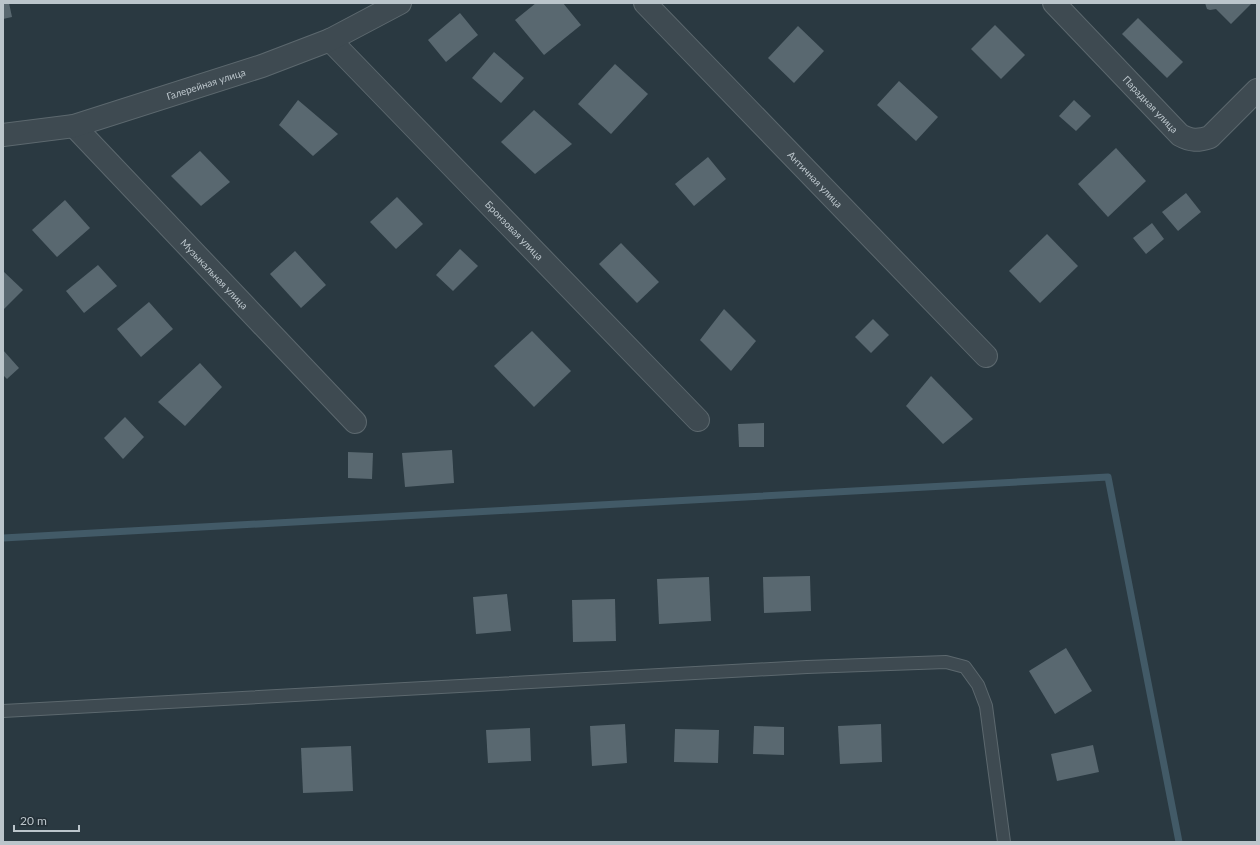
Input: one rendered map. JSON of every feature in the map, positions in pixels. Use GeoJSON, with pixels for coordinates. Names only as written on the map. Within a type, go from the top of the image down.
{"type":"FeatureCollection","features":[{"type":"Feature","properties":{"kind":"street","name":"Галерейная улица"},"geometry":{"type":"LineString","coordinates":[[3,135],[74,126],[262,66],[330,40],[400,3]]}},
{"type":"Feature","properties":{"kind":"street","name":"Античная улица"},"geometry":{"type":"LineString","coordinates":[[645,3],[986,356]]}},
{"type":"Feature","properties":{"kind":"street","name":"Парадная улица"},"geometry":{"type":"LineString","coordinates":[[1054,3],[1180,135],[1186,139],[1202,140],[1210,136],[1257,90]]}},
{"type":"Feature","properties":{"kind":"street","name":"Бронзовая улица"},"geometry":{"type":"LineString","coordinates":[[330,40],[698,420]]}},
{"type":"Feature","properties":{"kind":"street","name":"Музыкальная улица"},"geometry":{"type":"LineString","coordinates":[[74,126],[354,422]]}},
{"type":"Feature","properties":{"kind":"lane"},"geometry":{"type":"LineString","coordinates":[[3,711],[807,667],[946,662],[966,667],[978,685],[986,706],[1004,842]]}},
{"type":"Feature","properties":{"kind":"building"},"geometry":{"type":"Polygon","coordinates":[[[3,3],[9,3],[12,17],[3,19],[3,3]]]}},
{"type":"Feature","properties":{"kind":"building"},"geometry":{"type":"Polygon","coordinates":[[[536,3],[563,3],[581,25],[544,55],[515,20],[536,3]]]}},
{"type":"Feature","properties":{"kind":"building"},"geometry":{"type":"Polygon","coordinates":[[[1205,3],[1252,3],[1231,24],[1216,9],[1207,9],[1205,3]]]}},
{"type":"Feature","properties":{"kind":"building"},"geometry":{"type":"Polygon","coordinates":[[[460,13],[478,35],[446,62],[428,40],[460,13]]]}},
{"type":"Feature","properties":{"kind":"building"},"geometry":{"type":"Polygon","coordinates":[[[1138,18],[1183,62],[1167,78],[1122,34],[1138,18]]]}},
{"type":"Feature","properties":{"kind":"building"},"geometry":{"type":"Polygon","coordinates":[[[995,25],[1025,55],[1001,79],[971,49],[995,25]]]}},
{"type":"Feature","properties":{"kind":"building"},"geometry":{"type":"Polygon","coordinates":[[[798,26],[824,51],[794,83],[768,58],[798,26]]]}},
{"type":"Feature","properties":{"kind":"building"},"geometry":{"type":"Polygon","coordinates":[[[494,52],[524,78],[501,103],[472,78],[494,52]]]}},
{"type":"Feature","properties":{"kind":"building"},"geometry":{"type":"Polygon","coordinates":[[[615,64],[648,94],[611,134],[578,104],[615,64]]]}},
{"type":"Feature","properties":{"kind":"building"},"geometry":{"type":"Polygon","coordinates":[[[899,81],[938,117],[916,141],[877,105],[899,81]]]}},
{"type":"Feature","properties":{"kind":"building"},"geometry":{"type":"Polygon","coordinates":[[[298,100],[338,134],[313,156],[279,125],[298,100]]]}},
{"type":"Feature","properties":{"kind":"building"},"geometry":{"type":"Polygon","coordinates":[[[1074,100],[1091,116],[1076,131],[1059,116],[1074,100]]]}},
{"type":"Feature","properties":{"kind":"building"},"geometry":{"type":"Polygon","coordinates":[[[534,110],[572,144],[535,174],[501,142],[534,110]]]}},
{"type":"Feature","properties":{"kind":"building"},"geometry":{"type":"Polygon","coordinates":[[[1116,148],[1146,181],[1108,217],[1078,184],[1116,148]]]}},
{"type":"Feature","properties":{"kind":"building"},"geometry":{"type":"Polygon","coordinates":[[[200,151],[230,182],[201,206],[171,176],[200,151]]]}},
{"type":"Feature","properties":{"kind":"building"},"geometry":{"type":"Polygon","coordinates":[[[708,157],[726,179],[694,206],[675,184],[708,157]]]}},
{"type":"Feature","properties":{"kind":"building"},"geometry":{"type":"Polygon","coordinates":[[[1186,193],[1201,212],[1178,231],[1162,212],[1186,193]]]}},
{"type":"Feature","properties":{"kind":"building"},"geometry":{"type":"Polygon","coordinates":[[[397,197],[423,224],[396,249],[370,222],[397,197]]]}},
{"type":"Feature","properties":{"kind":"building"},"geometry":{"type":"Polygon","coordinates":[[[65,200],[90,228],[57,257],[32,230],[65,200]]]}},
{"type":"Feature","properties":{"kind":"building"},"geometry":{"type":"Polygon","coordinates":[[[1152,223],[1164,239],[1146,254],[1133,238],[1152,223]]]}},
{"type":"Feature","properties":{"kind":"building"},"geometry":{"type":"Polygon","coordinates":[[[1047,234],[1078,266],[1040,303],[1009,271],[1047,234]]]}},
{"type":"Feature","properties":{"kind":"building"},"geometry":{"type":"Polygon","coordinates":[[[621,243],[659,282],[637,303],[599,264],[621,243]]]}},
{"type":"Feature","properties":{"kind":"building"},"geometry":{"type":"Polygon","coordinates":[[[460,249],[478,266],[453,291],[436,275],[460,249]]]}},
{"type":"Feature","properties":{"kind":"building"},"geometry":{"type":"Polygon","coordinates":[[[295,251],[326,285],[301,308],[270,274],[295,251]]]}},
{"type":"Feature","properties":{"kind":"building"},"geometry":{"type":"Polygon","coordinates":[[[98,265],[117,286],[84,313],[66,291],[98,265]]]}},
{"type":"Feature","properties":{"kind":"building"},"geometry":{"type":"Polygon","coordinates":[[[3,271],[23,290],[3,310],[3,271]]]}},
{"type":"Feature","properties":{"kind":"building"},"geometry":{"type":"Polygon","coordinates":[[[149,302],[173,329],[141,357],[117,329],[149,302]]]}},
{"type":"Feature","properties":{"kind":"building"},"geometry":{"type":"Polygon","coordinates":[[[724,309],[756,341],[731,371],[700,340],[724,309]]]}},
{"type":"Feature","properties":{"kind":"building"},"geometry":{"type":"Polygon","coordinates":[[[873,319],[889,335],[871,353],[855,337],[873,319]]]}},
{"type":"Feature","properties":{"kind":"building"},"geometry":{"type":"Polygon","coordinates":[[[532,331],[571,371],[534,407],[494,366],[532,331]]]}},
{"type":"Feature","properties":{"kind":"building"},"geometry":{"type":"Polygon","coordinates":[[[3,350],[19,368],[7,379],[3,375],[3,350]]]}},
{"type":"Feature","properties":{"kind":"building"},"geometry":{"type":"Polygon","coordinates":[[[200,363],[222,387],[185,426],[158,402],[200,363]]]}},
{"type":"Feature","properties":{"kind":"building"},"geometry":{"type":"Polygon","coordinates":[[[931,376],[973,419],[943,444],[906,406],[931,376]]]}},
{"type":"Feature","properties":{"kind":"building"},"geometry":{"type":"Polygon","coordinates":[[[125,417],[144,437],[123,459],[104,438],[125,417]]]}},
{"type":"Feature","properties":{"kind":"building"},"geometry":{"type":"Polygon","coordinates":[[[764,423],[764,447],[739,447],[738,424],[764,423]]]}},
{"type":"Feature","properties":{"kind":"building"},"geometry":{"type":"Polygon","coordinates":[[[452,450],[454,483],[405,487],[402,453],[452,450]]]}},
{"type":"Feature","properties":{"kind":"building"},"geometry":{"type":"Polygon","coordinates":[[[348,452],[373,453],[372,479],[348,478],[348,452]]]}},
{"type":"Feature","properties":{"kind":"building"},"geometry":{"type":"Polygon","coordinates":[[[810,576],[811,611],[764,613],[763,577],[810,576]]]}},
{"type":"Feature","properties":{"kind":"building"},"geometry":{"type":"Polygon","coordinates":[[[709,577],[711,621],[659,624],[657,579],[709,577]]]}},
{"type":"Feature","properties":{"kind":"building"},"geometry":{"type":"Polygon","coordinates":[[[507,594],[511,631],[476,634],[473,597],[507,594]]]}},
{"type":"Feature","properties":{"kind":"building"},"geometry":{"type":"Polygon","coordinates":[[[615,599],[616,641],[573,642],[572,600],[615,599]]]}},
{"type":"Feature","properties":{"kind":"building"},"geometry":{"type":"Polygon","coordinates":[[[1066,648],[1092,691],[1055,714],[1029,671],[1066,648]]]}},
{"type":"Feature","properties":{"kind":"building"},"geometry":{"type":"Polygon","coordinates":[[[625,724],[627,763],[592,766],[590,726],[625,724]]]}},
{"type":"Feature","properties":{"kind":"building"},"geometry":{"type":"Polygon","coordinates":[[[881,724],[882,762],[840,764],[838,726],[881,724]]]}},
{"type":"Feature","properties":{"kind":"building"},"geometry":{"type":"Polygon","coordinates":[[[754,726],[784,727],[784,755],[753,754],[754,726]]]}},
{"type":"Feature","properties":{"kind":"building"},"geometry":{"type":"Polygon","coordinates":[[[530,728],[531,761],[488,763],[486,730],[530,728]]]}},
{"type":"Feature","properties":{"kind":"building"},"geometry":{"type":"Polygon","coordinates":[[[675,729],[719,730],[718,763],[674,762],[675,729]]]}},
{"type":"Feature","properties":{"kind":"building"},"geometry":{"type":"Polygon","coordinates":[[[1093,745],[1099,772],[1057,781],[1051,754],[1093,745]]]}},
{"type":"Feature","properties":{"kind":"building"},"geometry":{"type":"Polygon","coordinates":[[[351,746],[353,791],[303,793],[301,748],[351,746]]]}},
{"type":"Feature","properties":{"kind":"waterway"},"geometry":{"type":"LineString","coordinates":[[3,538],[1108,477],[1179,842]]}}]}
